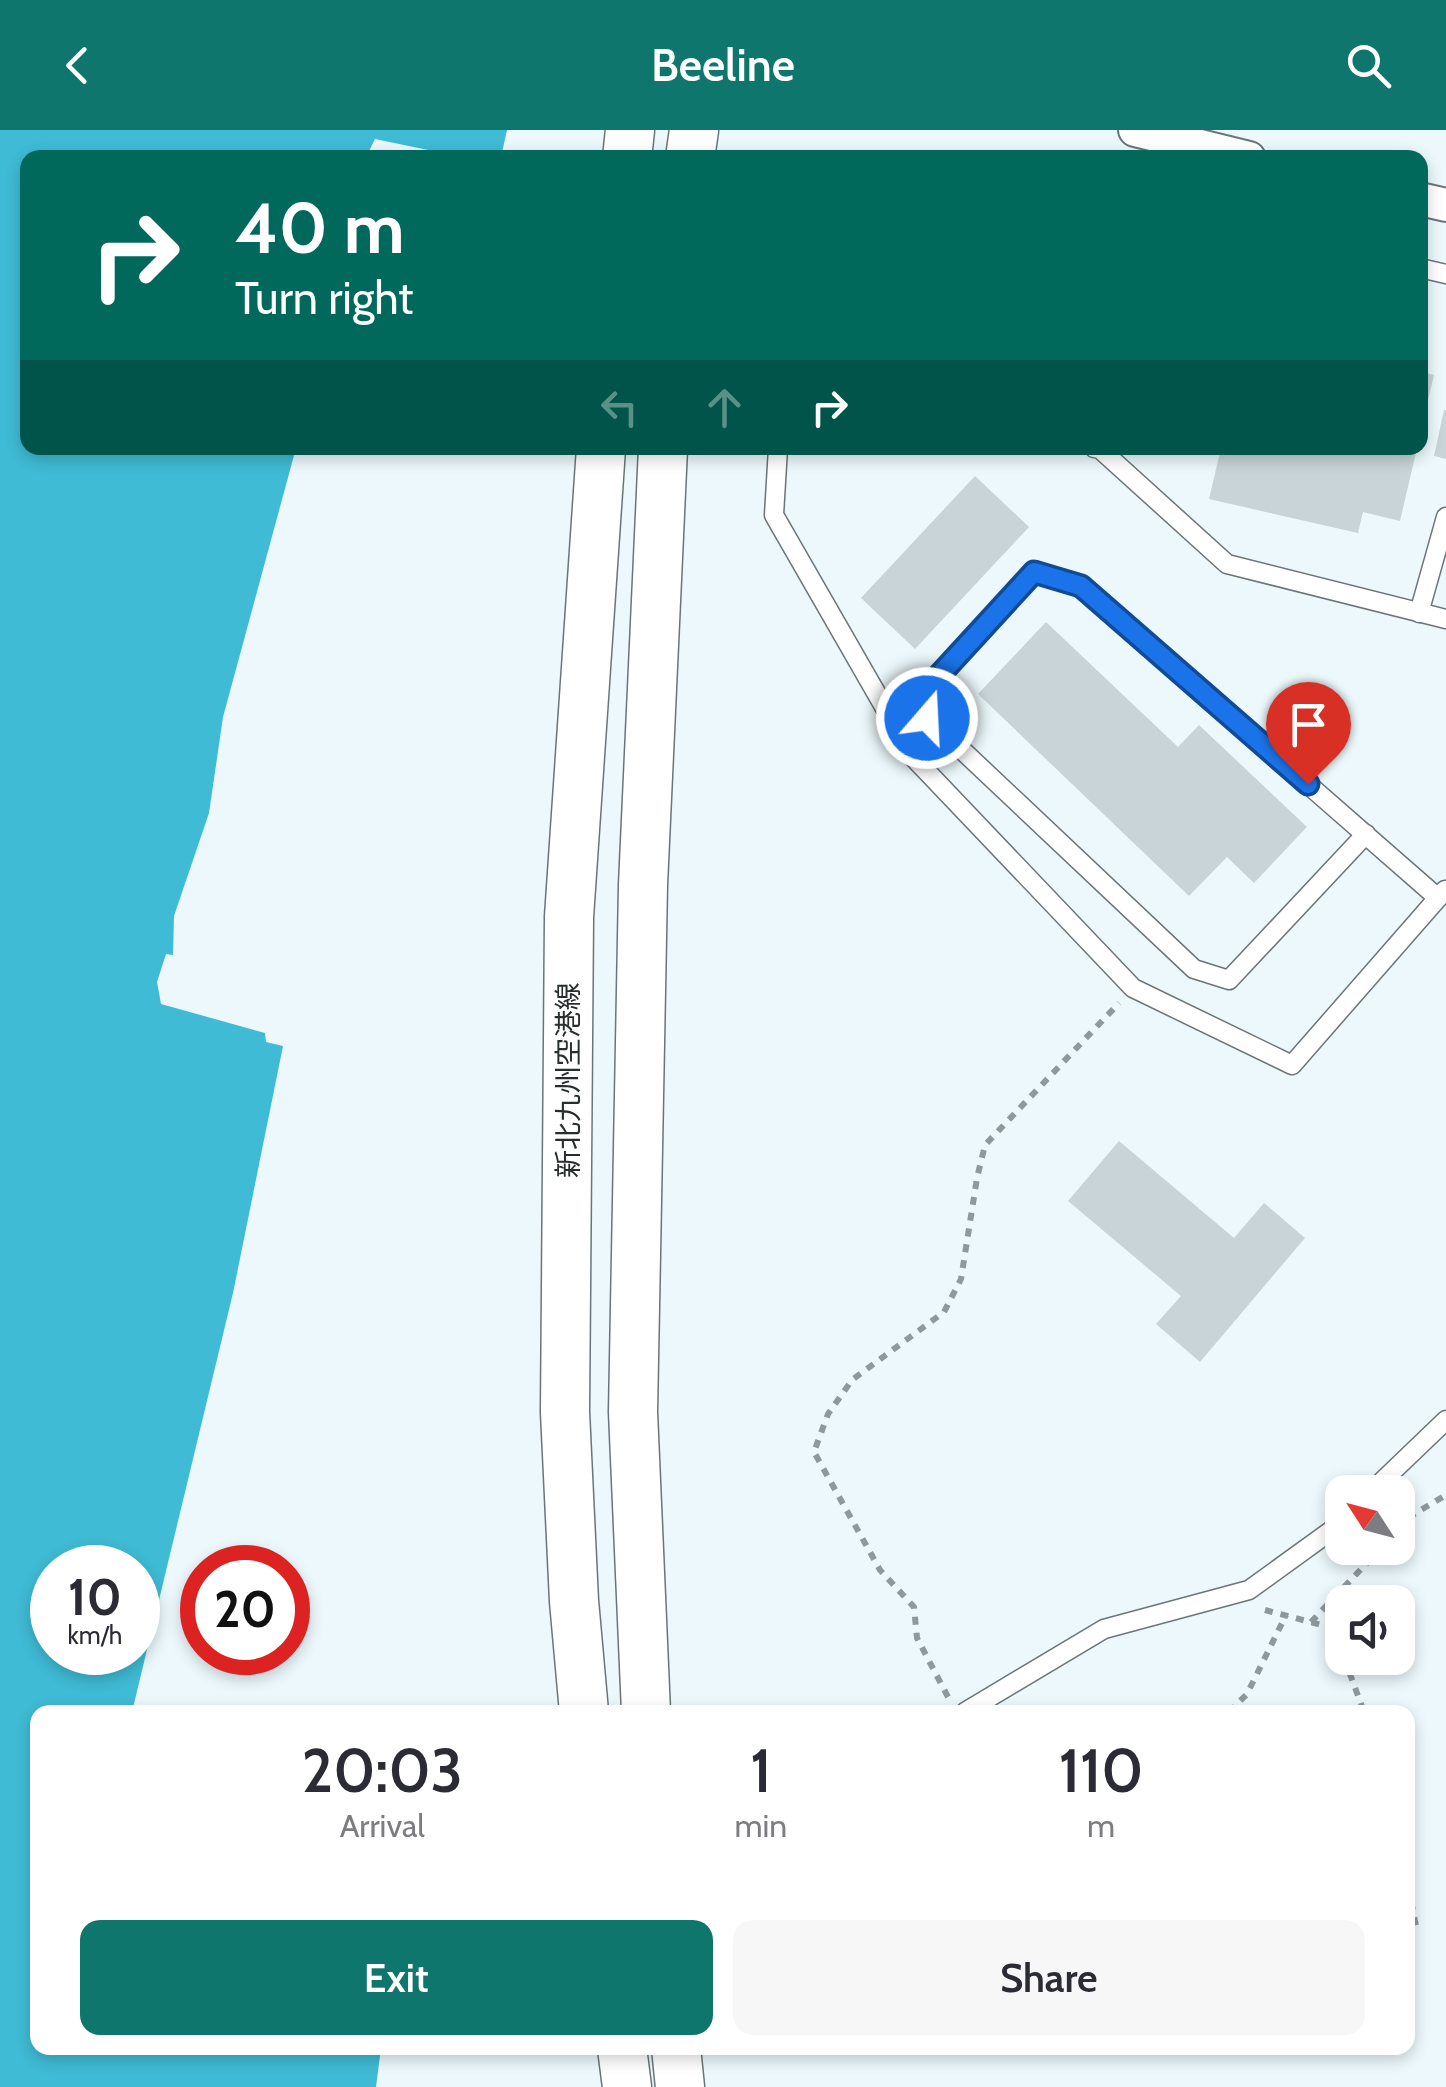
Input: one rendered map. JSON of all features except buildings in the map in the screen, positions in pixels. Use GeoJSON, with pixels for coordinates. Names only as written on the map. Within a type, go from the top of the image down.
{"type":"FeatureCollection","features":[{"type":"Feature","properties":{"kind":"main road","name":"新北九州空港線"},"geometry":{"type":"LineString","coordinates":[[583,1705],[574,1601],[566,1412],[568,916],[601,455]]}},
{"type":"Feature","properties":{"kind":"main road"},"geometry":{"type":"LineString","coordinates":[[646,1705],[633,1412],[643,885],[663,455]]}},
{"type":"Feature","properties":{"kind":"main road"},"geometry":{"type":"LineString","coordinates":[[623,2055],[628,2087]]}},
{"type":"Feature","properties":{"kind":"main road"},"geometry":{"type":"LineString","coordinates":[[677,2055],[680,2087]]}},
{"type":"Feature","properties":{"kind":"street"},"geometry":{"type":"LineString","coordinates":[[1135,130],[1216,150]]}},
{"type":"Feature","properties":{"kind":"lane"},"geometry":{"type":"LineString","coordinates":[[778,455],[774,514],[913,757],[1133,988],[1292,1065],[1442,894],[1366,834],[1081,586],[1034,572],[934,681],[927,718],[1194,970],[1229,980],[1366,834]]}},
{"type":"Feature","properties":{"kind":"lane"},"geometry":{"type":"LineString","coordinates":[[1107,455],[1228,564],[1446,619]]}},
{"type":"Feature","properties":{"kind":"lane"},"geometry":{"type":"LineString","coordinates":[[1419,613],[1446,517]]}},
{"type":"Feature","properties":{"kind":"lane"},"geometry":{"type":"LineString","coordinates":[[1389,1475],[1446,1420]]}},
{"type":"Feature","properties":{"kind":"lane"},"geometry":{"type":"LineString","coordinates":[[977,1705],[1104,1629],[1249,1590],[1325,1535]]}},
{"type":"Feature","properties":{"kind":"path"},"geometry":{"type":"LineString","coordinates":[[952,1705],[916,1638],[914,1607],[880,1570],[814,1452],[828,1414],[852,1380],[944,1312],[961,1278],[985,1145],[1133,988]]}},
{"type":"Feature","properties":{"kind":"path"},"geometry":{"type":"LineString","coordinates":[[1415,1514],[1446,1496]]}},
{"type":"Feature","properties":{"kind":"path"},"geometry":{"type":"LineString","coordinates":[[1310,1622],[1365,1565]]}},
{"type":"Feature","properties":{"kind":"path"},"geometry":{"type":"LineString","coordinates":[[1220,1598],[1325,1626]]}},
{"type":"Feature","properties":{"kind":"path"},"geometry":{"type":"LineString","coordinates":[[1236,1705],[1247,1694],[1286,1615]]}},
{"type":"Feature","properties":{"kind":"path"},"geometry":{"type":"LineString","coordinates":[[1350,1675],[1361,1705]]}},
{"type":"Feature","properties":{"kind":"path"},"geometry":{"type":"LineString","coordinates":[[1415,1921],[1417,1931]]}},
{"type":"Feature","properties":{"kind":"water"},"geometry":{"type":"Polygon","coordinates":[[[0,130],[507,130],[503,150],[428,150],[375,139],[370,150],[20,150],[20,455],[294,455],[223,717],[209,813],[174,916],[173,955],[166,954],[157,982],[161,1004],[265,1033],[266,1042],[283,1046],[233,1293],[160,1596],[160,1545],[30,1545],[30,1675],[141,1675],[134,1705],[30,1705],[30,2055],[380,2055],[376,2087],[0,2087],[0,130]]]}},
{"type":"Feature","properties":{"kind":"route"},"geometry":{"type":"LineString","coordinates":[[927,718],[934,681],[1034,572],[1081,586],[1308,784]]}}]}
